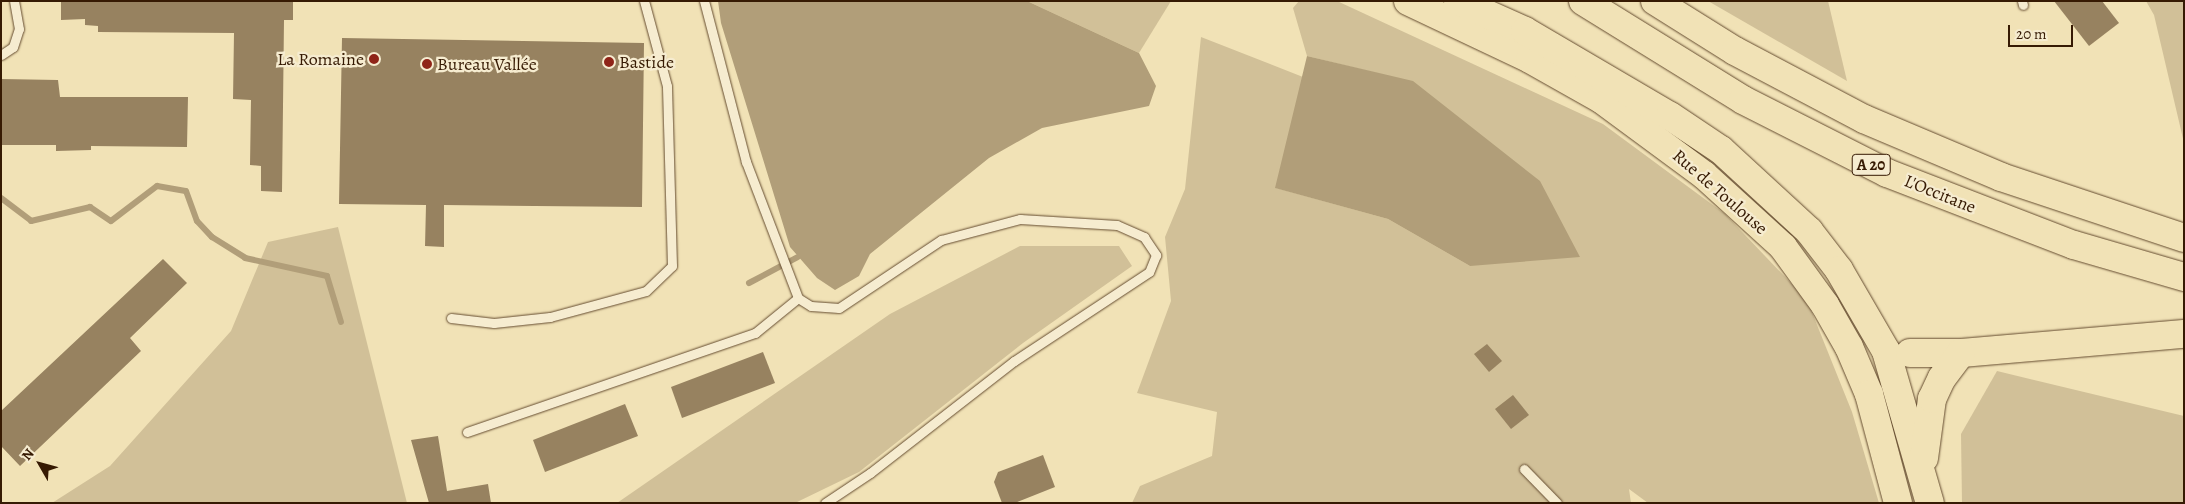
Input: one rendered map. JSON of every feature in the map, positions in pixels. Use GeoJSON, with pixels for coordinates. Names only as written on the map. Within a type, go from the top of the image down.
{"type":"FeatureCollection","features":[{"type":"Feature","properties":{"kind":"main road","name":"Rue de Toulouse"},"geometry":{"type":"LineString","coordinates":[[1408,1],[1530,59],[1663,127],[1728,156],[1809,231],[1898,352],[1930,503]]}},
{"type":"Feature","properties":{"kind":"main road","name":"Rue de Toulouse"},"geometry":{"type":"LineString","coordinates":[[1458,1],[1525,32],[1663,127],[1711,181],[1783,247],[1825,305],[1849,347],[1869,394],[1898,503]]}},
{"type":"Feature","properties":{"kind":"main road","name":"L'Occitane"},"geometry":{"type":"LineString","coordinates":[[1583,1],[1744,100],[1887,173],[2074,246],[2184,277]]}},
{"type":"Feature","properties":{"kind":"main road","name":"A 20"},"geometry":{"type":"LineString","coordinates":[[1655,1],[1735,51],[1873,123],[2001,177],[2184,238]]}},
{"type":"Feature","properties":{"kind":"main road"},"geometry":{"type":"LineString","coordinates":[[1849,347],[1898,352],[1961,353],[2184,334]]}},
{"type":"Feature","properties":{"kind":"main road"},"geometry":{"type":"LineString","coordinates":[[1923,472],[1932,399],[1942,378],[1961,353]]}},
{"type":"Feature","properties":{"kind":"lane"},"geometry":{"type":"LineString","coordinates":[[1,55],[13,47],[19,29],[14,1]]}},
{"type":"Feature","properties":{"kind":"lane"},"geometry":{"type":"LineString","coordinates":[[451,318],[494,323],[550,317],[646,291],[672,266],[667,86],[644,1]]}},
{"type":"Feature","properties":{"kind":"lane"},"geometry":{"type":"LineString","coordinates":[[704,1],[746,162],[777,252],[798,298],[811,306],[839,308],[941,240],[1020,219],[1117,225],[1144,237],[1156,255],[1149,272],[1014,361],[870,473],[824,503]]}},
{"type":"Feature","properties":{"kind":"lane"},"geometry":{"type":"LineString","coordinates":[[467,432],[754,333],[798,298]]}},
{"type":"Feature","properties":{"kind":"lane"},"geometry":{"type":"LineString","coordinates":[[1524,468],[1557,503]]}},
{"type":"Feature","properties":{"kind":"shaded area"},"geometry":{"type":"Polygon","coordinates":[[[718,1],[1027,1],[1139,53],[1156,86],[1149,106],[1042,128],[989,158],[870,254],[859,276],[835,290],[817,278],[790,247],[721,23],[718,1]]]}},
{"type":"Feature","properties":{"kind":"shaded area"},"geometry":{"type":"Polygon","coordinates":[[[1027,1],[1171,1],[1139,53],[1027,1]]]}},
{"type":"Feature","properties":{"kind":"shaded area"},"geometry":{"type":"Polygon","coordinates":[[[1299,1],[1337,1],[1603,124],[1725,214],[1807,300],[1852,412],[1879,503],[1648,503],[1629,489],[1631,503],[1132,503],[1140,486],[1212,456],[1217,412],[1137,393],[1171,301],[1165,237],[1185,189],[1201,37],[1303,77],[1276,188],[1388,219],[1470,266],[1413,82],[1307,56],[1293,8],[1299,1]]]}},
{"type":"Feature","properties":{"kind":"shaded area"},"geometry":{"type":"Polygon","coordinates":[[[1708,1],[1828,1],[1847,81],[1708,1]]]}},
{"type":"Feature","properties":{"kind":"shaded area"},"geometry":{"type":"Polygon","coordinates":[[[2146,1],[2184,1],[2184,143],[2154,15],[2146,1]]]}},
{"type":"Feature","properties":{"kind":"shaded area"},"geometry":{"type":"Polygon","coordinates":[[[1307,56],[1413,81],[1540,181],[1580,257],[1470,266],[1388,219],[1275,188],[1307,56]]]}},
{"type":"Feature","properties":{"kind":"shaded area"},"geometry":{"type":"Polygon","coordinates":[[[338,227],[407,503],[52,503],[110,466],[231,331],[268,242],[338,227]]]}},
{"type":"Feature","properties":{"kind":"shaded area"},"geometry":{"type":"Polygon","coordinates":[[[1020,246],[1119,246],[1132,266],[1023,343],[859,472],[795,503],[617,503],[890,314],[1020,246]]]}},
{"type":"Feature","properties":{"kind":"shaded area"},"geometry":{"type":"Polygon","coordinates":[[[1997,371],[2184,416],[2184,503],[1962,503],[1961,434],[1997,371]]]}},
{"type":"Feature","properties":{"kind":"building"},"geometry":{"type":"Polygon","coordinates":[[[61,1],[293,1],[293,20],[284,20],[282,192],[261,191],[261,166],[250,165],[251,100],[233,99],[234,33],[98,32],[98,26],[85,25],[85,19],[61,20],[61,1]]]}},
{"type":"Feature","properties":{"kind":"building"},"geometry":{"type":"Polygon","coordinates":[[[2054,1],[2102,1],[2119,23],[2089,46],[2054,1]]]}},
{"type":"Feature","properties":{"kind":"building"},"geometry":{"type":"Polygon","coordinates":[[[342,38],[644,43],[642,207],[444,205],[444,247],[425,246],[426,205],[339,204],[342,38]]]}},
{"type":"Feature","properties":{"kind":"building"},"geometry":{"type":"Polygon","coordinates":[[[1,79],[58,80],[60,97],[188,97],[187,147],[91,146],[91,150],[56,151],[56,145],[1,145],[1,79]]]}},
{"type":"Feature","properties":{"kind":"building"},"geometry":{"type":"Polygon","coordinates":[[[163,259],[187,283],[130,338],[141,351],[20,466],[1,446],[1,411],[163,259]]]}},
{"type":"Feature","properties":{"kind":"building"},"geometry":{"type":"Polygon","coordinates":[[[1487,344],[1502,361],[1489,372],[1474,354],[1487,344]]]}},
{"type":"Feature","properties":{"kind":"building"},"geometry":{"type":"Polygon","coordinates":[[[763,352],[775,383],[682,418],[671,387],[763,352]]]}},
{"type":"Feature","properties":{"kind":"building"},"geometry":{"type":"Polygon","coordinates":[[[1513,395],[1529,415],[1511,429],[1495,409],[1513,395]]]}},
{"type":"Feature","properties":{"kind":"building"},"geometry":{"type":"Polygon","coordinates":[[[625,404],[638,436],[545,472],[533,440],[625,404]]]}},
{"type":"Feature","properties":{"kind":"building"},"geometry":{"type":"Polygon","coordinates":[[[438,436],[447,491],[488,484],[491,503],[429,503],[411,440],[438,436]]]}},
{"type":"Feature","properties":{"kind":"building"},"geometry":{"type":"Polygon","coordinates":[[[1043,455],[1055,487],[1015,503],[1002,503],[994,482],[998,472],[1043,455]]]}},
{"type":"Feature","properties":{"kind":"waterway"},"geometry":{"type":"LineString","coordinates":[[1,198],[31,221],[90,207],[111,221],[157,186],[186,191],[197,221],[212,237],[245,258],[327,276],[341,322]]}},
{"type":"Feature","properties":{"kind":"waterway"},"geometry":{"type":"LineString","coordinates":[[749,283],[798,257]]}},
{"type":"Feature","properties":{"kind":"place","name":"La Romaine"},"geometry":{"type":"Point","coordinates":[374,59]}},
{"type":"Feature","properties":{"kind":"place","name":"Bastide"},"geometry":{"type":"Point","coordinates":[609,62]}},
{"type":"Feature","properties":{"kind":"place","name":"Bureau Vallée"},"geometry":{"type":"Point","coordinates":[427,64]}}]}
